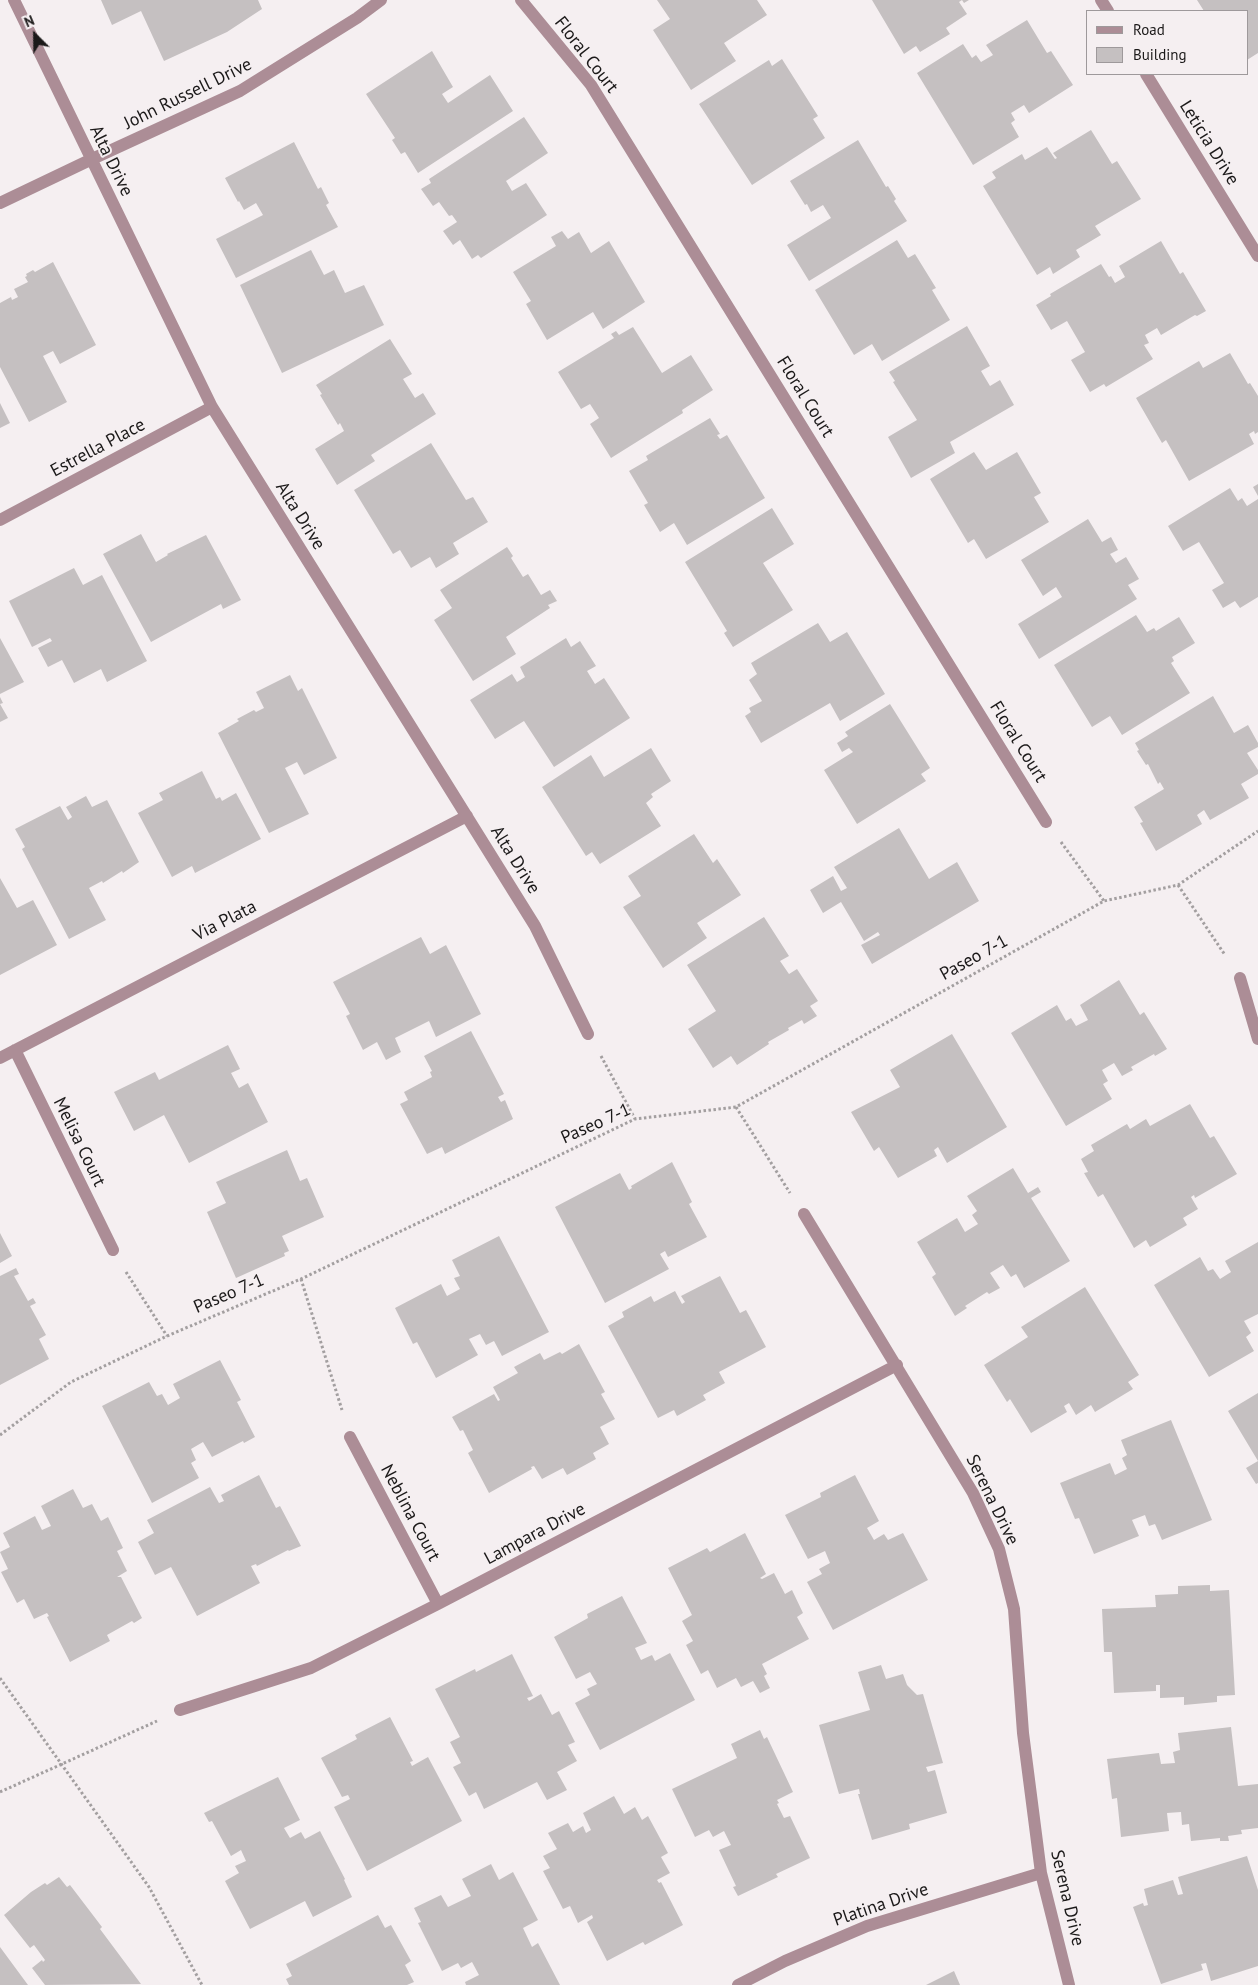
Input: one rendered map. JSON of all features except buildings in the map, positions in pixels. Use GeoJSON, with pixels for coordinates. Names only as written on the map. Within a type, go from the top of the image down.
{"type":"FeatureCollection","features":[{"type":"Feature","properties":{"kind":"street","name":"Alta Drive"},"geometry":{"type":"LineString","coordinates":[[14,0],[90,160],[212,407],[535,926],[588,1034]]}},
{"type":"Feature","properties":{"kind":"street","name":"John Russell Drive"},"geometry":{"type":"LineString","coordinates":[[0,203],[240,92],[357,18],[381,0]]}},
{"type":"Feature","properties":{"kind":"street","name":"Floral Court"},"geometry":{"type":"LineString","coordinates":[[521,0],[591,85],[1046,822]]}},
{"type":"Feature","properties":{"kind":"street","name":"Leticia Drive"},"geometry":{"type":"LineString","coordinates":[[1147,75],[1258,256]]}},
{"type":"Feature","properties":{"kind":"street","name":"Estrella Place"},"geometry":{"type":"LineString","coordinates":[[0,520],[212,407]]}},
{"type":"Feature","properties":{"kind":"street","name":"Via Plata"},"geometry":{"type":"LineString","coordinates":[[0,1058],[467,816]]}},
{"type":"Feature","properties":{"kind":"street"},"geometry":{"type":"LineString","coordinates":[[1240,978],[1258,1038]]}},
{"type":"Feature","properties":{"kind":"street","name":"Melisa Court"},"geometry":{"type":"LineString","coordinates":[[15,1050],[113,1250]]}},
{"type":"Feature","properties":{"kind":"street","name":"Serena Drive"},"geometry":{"type":"LineString","coordinates":[[804,1214],[973,1492],[999,1549],[1014,1609],[1023,1733],[1041,1873],[1069,1985]]}},
{"type":"Feature","properties":{"kind":"street","name":"Lampara Drive"},"geometry":{"type":"LineString","coordinates":[[180,1710],[311,1668],[897,1365]]}},
{"type":"Feature","properties":{"kind":"street","name":"Neblina Court"},"geometry":{"type":"LineString","coordinates":[[350,1437],[438,1604]]}},
{"type":"Feature","properties":{"kind":"street","name":"Platina Drive"},"geometry":{"type":"LineString","coordinates":[[738,1985],[785,1961],[867,1926],[1041,1873]]}},
{"type":"Feature","properties":{"kind":"path"},"geometry":{"type":"LineString","coordinates":[[1046,822],[1104,901]]}},
{"type":"Feature","properties":{"kind":"path","name":"Paseo 7-1"},"geometry":{"type":"LineString","coordinates":[[0,1435],[71,1382],[167,1336],[301,1279],[635,1119],[736,1107],[1104,901],[1178,886],[1258,831]]}},
{"type":"Feature","properties":{"kind":"path"},"geometry":{"type":"LineString","coordinates":[[1178,886],[1240,978]]}},
{"type":"Feature","properties":{"kind":"path"},"geometry":{"type":"LineString","coordinates":[[588,1034],[635,1119]]}},
{"type":"Feature","properties":{"kind":"path"},"geometry":{"type":"LineString","coordinates":[[736,1107],[804,1214]]}},
{"type":"Feature","properties":{"kind":"path"},"geometry":{"type":"LineString","coordinates":[[113,1250],[167,1336]]}},
{"type":"Feature","properties":{"kind":"path"},"geometry":{"type":"LineString","coordinates":[[301,1279],[350,1437]]}},
{"type":"Feature","properties":{"kind":"path"},"geometry":{"type":"LineString","coordinates":[[0,1678],[149,1887],[202,1985]]}},
{"type":"Feature","properties":{"kind":"path"},"geometry":{"type":"LineString","coordinates":[[0,1792],[180,1710]]}}]}
